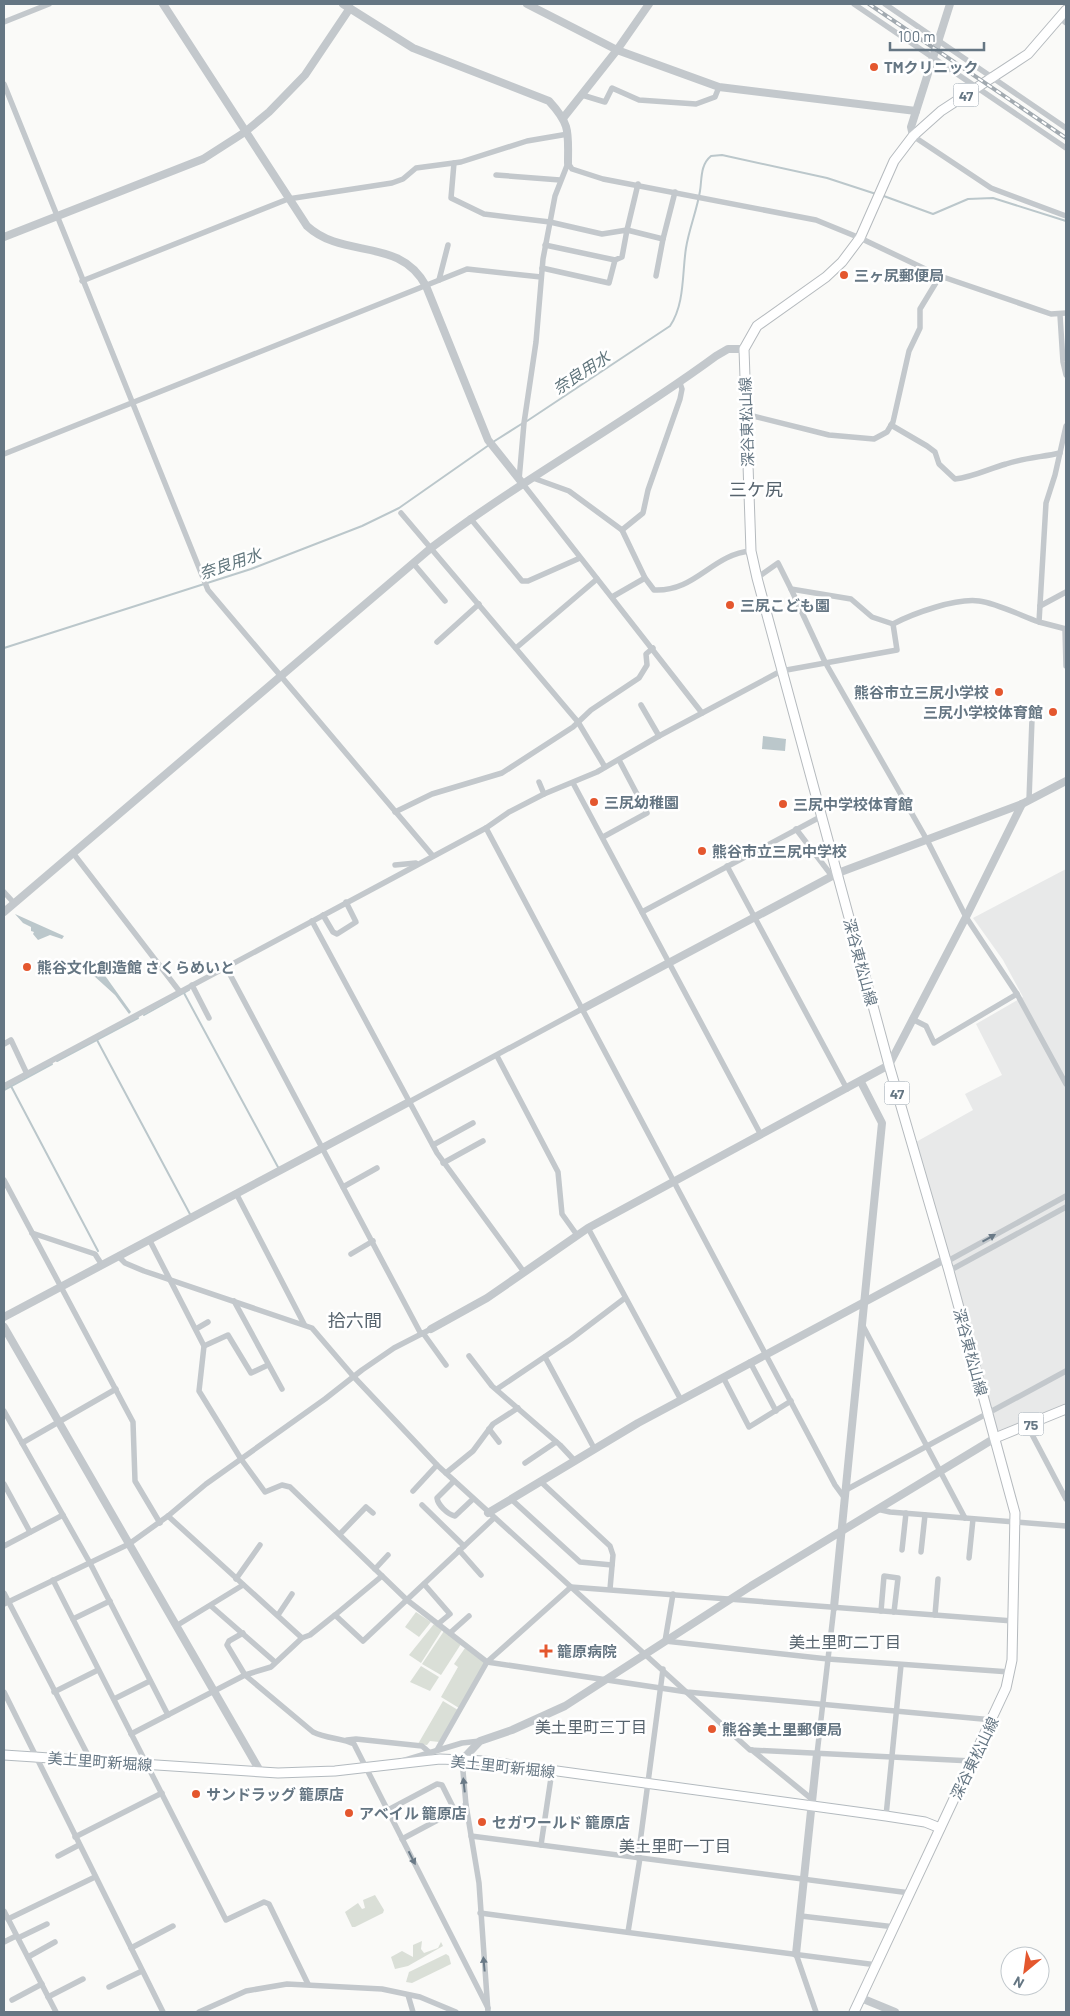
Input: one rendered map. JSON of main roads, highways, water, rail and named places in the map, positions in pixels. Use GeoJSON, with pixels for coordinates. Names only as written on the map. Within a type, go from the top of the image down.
{"type":"FeatureCollection","features":[{"type":"Feature","properties":{"kind":"main road","name":"47"},"geometry":{"type":"LineString","coordinates":[[1063,21],[1066,10]]}},
{"type":"Feature","properties":{"kind":"main road","name":"深谷東松山線"},"geometry":{"type":"LineString","coordinates":[[854,2012],[993,1720],[1006,1688],[1010,1672],[1016,1522],[947,1264],[835,874],[822,816],[781,672],[757,578],[751,551],[744,349],[757,326],[826,277],[842,262],[860,238],[894,161],[913,136],[942,111],[1028,54],[1063,21]]}},
{"type":"Feature","properties":{"kind":"main road","name":"75"},"geometry":{"type":"LineString","coordinates":[[995,1438],[1066,1409]]}},
{"type":"Feature","properties":{"kind":"main road","name":"美土里町新堀線"},"geometry":{"type":"LineString","coordinates":[[4,1755],[308,1773],[367,1768],[400,1762],[462,1760],[812,1803],[925,1822],[940,1828]]}},
{"type":"Feature","properties":{"kind":"waterway","name":"奈良用水"},"geometry":{"type":"LineString","coordinates":[[527,421],[670,326],[681,298],[686,248],[699,198],[702,172],[707,160],[711,156],[722,155],[827,178],[876,194]]}},
{"type":"Feature","properties":{"kind":"waterway","name":"奈良用水"},"geometry":{"type":"LineString","coordinates":[[881,195],[933,214],[968,199],[993,198],[1066,221]]}},
{"type":"Feature","properties":{"kind":"waterway","name":"奈良用水"},"geometry":{"type":"LineString","coordinates":[[493,442],[523,423]]}},
{"type":"Feature","properties":{"kind":"waterway","name":"奈良用水"},"geometry":{"type":"LineString","coordinates":[[4,648],[251,569],[362,526],[399,508],[489,445]]}},
{"type":"Feature","properties":{"kind":"waterway"},"geometry":{"type":"LineString","coordinates":[[144,1015],[189,990]]}},
{"type":"Feature","properties":{"kind":"waterway"},"geometry":{"type":"LineString","coordinates":[[184,993],[279,1169]]}},
{"type":"Feature","properties":{"kind":"waterway"},"geometry":{"type":"LineString","coordinates":[[57,1061],[138,1018]]}},
{"type":"Feature","properties":{"kind":"waterway"},"geometry":{"type":"LineString","coordinates":[[97,1040],[191,1216]]}},
{"type":"Feature","properties":{"kind":"waterway"},"geometry":{"type":"LineString","coordinates":[[4,1090],[52,1064]]}},
{"type":"Feature","properties":{"kind":"waterway"},"geometry":{"type":"LineString","coordinates":[[11,1086],[98,1251]]}},
{"type":"Feature","properties":{"kind":"railway"},"geometry":{"type":"LineString","coordinates":[[869,4],[1066,138]]}},
{"type":"Feature","properties":{"kind":"place","name":"TMクリニック"},"geometry":{"type":"Point","coordinates":[874,67]}},
{"type":"Feature","properties":{"kind":"place","name":"三ヶ尻郵便局"},"geometry":{"type":"Point","coordinates":[844,275]}},
{"type":"Feature","properties":{"kind":"place","name":"三尻こども園"},"geometry":{"type":"Point","coordinates":[730,605]}},
{"type":"Feature","properties":{"kind":"place","name":"熊谷市立三尻小学校"},"geometry":{"type":"Point","coordinates":[999,692]}},
{"type":"Feature","properties":{"kind":"place","name":"三尻小学校体育館"},"geometry":{"type":"Point","coordinates":[1053,712]}},
{"type":"Feature","properties":{"kind":"place","name":"三尻幼稚園"},"geometry":{"type":"Point","coordinates":[594,802]}},
{"type":"Feature","properties":{"kind":"place","name":"三尻中学校体育館"},"geometry":{"type":"Point","coordinates":[783,804]}},
{"type":"Feature","properties":{"kind":"place","name":"熊谷市立三尻中学校"},"geometry":{"type":"Point","coordinates":[702,851]}},
{"type":"Feature","properties":{"kind":"place","name":"熊谷文化創造館 さくらめいと"},"geometry":{"type":"Point","coordinates":[27,967]}},
{"type":"Feature","properties":{"kind":"place","name":"籠原病院"},"geometry":{"type":"Point","coordinates":[546,1651]}},
{"type":"Feature","properties":{"kind":"place","name":"熊谷美土里郵便局"},"geometry":{"type":"Point","coordinates":[712,1729]}},
{"type":"Feature","properties":{"kind":"place","name":"サンドラッグ 籠原店"},"geometry":{"type":"Point","coordinates":[196,1794]}},
{"type":"Feature","properties":{"kind":"place","name":"アベイル 籠原店"},"geometry":{"type":"Point","coordinates":[349,1813]}},
{"type":"Feature","properties":{"kind":"place","name":"セガワールド 籠原店"},"geometry":{"type":"Point","coordinates":[482,1822]}},
{"type":"Feature","properties":{"kind":"district","name":"三ケ尻"},"geometry":{"type":"Point","coordinates":[756,489]}},
{"type":"Feature","properties":{"kind":"district","name":"拾六間"},"geometry":{"type":"Point","coordinates":[355,1320]}},
{"type":"Feature","properties":{"kind":"district","name":"美土里町二丁目"},"geometry":{"type":"Point","coordinates":[845,1641]}},
{"type":"Feature","properties":{"kind":"district","name":"美土里町三丁目"},"geometry":{"type":"Point","coordinates":[591,1726]}},
{"type":"Feature","properties":{"kind":"district","name":"美土里町一丁目"},"geometry":{"type":"Point","coordinates":[675,1845]}}]}
